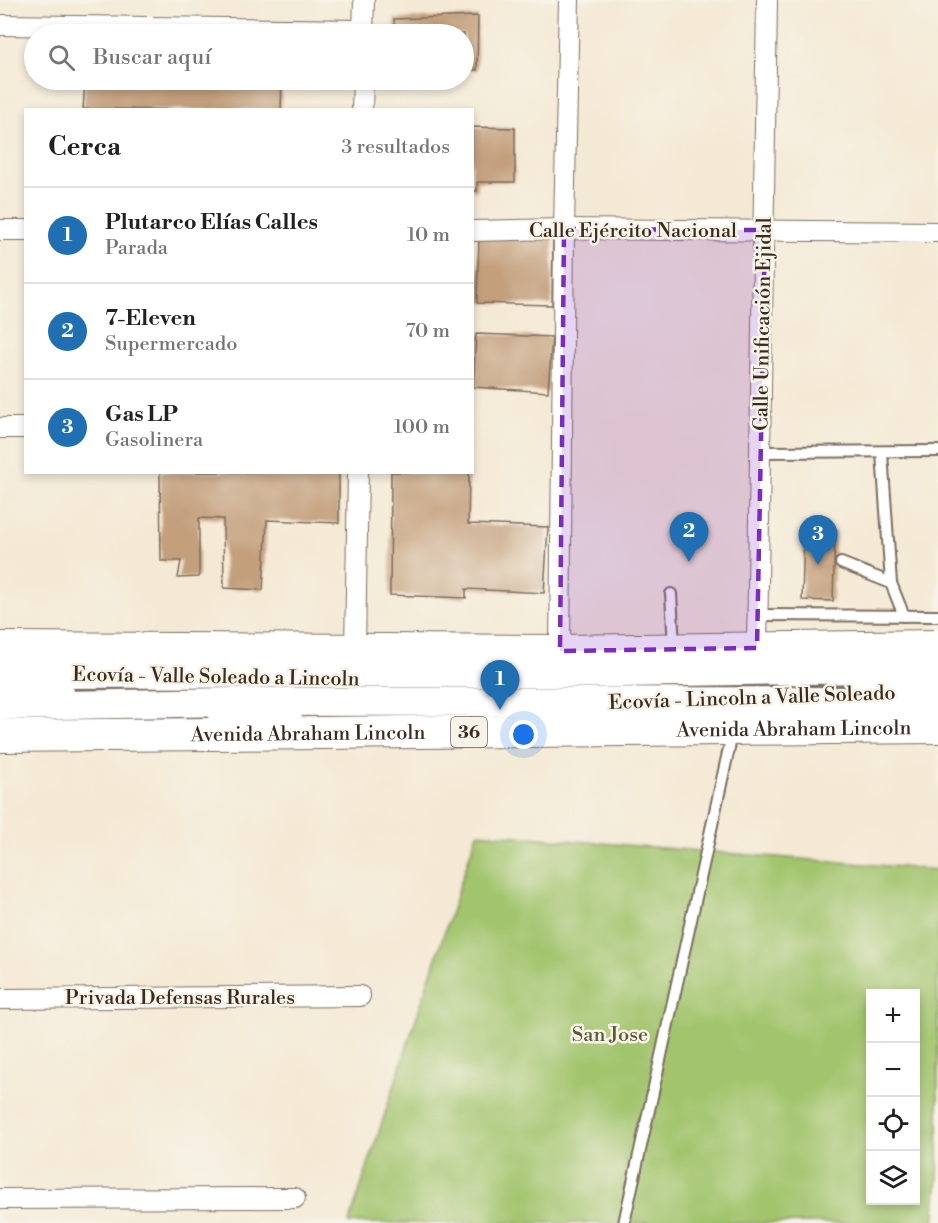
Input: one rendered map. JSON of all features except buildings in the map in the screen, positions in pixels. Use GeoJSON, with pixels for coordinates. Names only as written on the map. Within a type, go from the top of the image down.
{"type":"FeatureCollection","features":[{"type":"Feature","properties":{"kind":"main road"},"geometry":{"type":"LineString","coordinates":[[0,648],[560,651],[938,646]]}},
{"type":"Feature","properties":{"kind":"main road"},"geometry":{"type":"LineString","coordinates":[[0,674],[618,673],[938,668]]}},
{"type":"Feature","properties":{"kind":"main road","name":"Avenida Abraham Lincoln"},"geometry":{"type":"LineString","coordinates":[[0,706],[234,702],[938,701]]}},
{"type":"Feature","properties":{"kind":"main road","name":"Avenida Abraham Lincoln"},"geometry":{"type":"LineString","coordinates":[[0,736],[938,727]]}},
{"type":"Feature","properties":{"kind":"street"},"geometry":{"type":"LineString","coordinates":[[363,24],[364,0]]}},
{"type":"Feature","properties":{"kind":"street"},"geometry":{"type":"LineString","coordinates":[[560,651],[564,229],[569,0]]}},
{"type":"Feature","properties":{"kind":"street","name":"Calle Unificación Ejidal"},"geometry":{"type":"LineString","coordinates":[[757,648],[767,0]]}},
{"type":"Feature","properties":{"kind":"street"},"geometry":{"type":"LineString","coordinates":[[0,25],[24,25]]}},
{"type":"Feature","properties":{"kind":"street"},"geometry":{"type":"LineString","coordinates":[[362,108],[363,90]]}},
{"type":"Feature","properties":{"kind":"street","name":"Calle Ejército Nacional"},"geometry":{"type":"LineString","coordinates":[[474,231],[564,229],[938,232]]}},
{"type":"Feature","properties":{"kind":"street"},"geometry":{"type":"LineString","coordinates":[[0,230],[24,230]]}},
{"type":"Feature","properties":{"kind":"street"},"geometry":{"type":"LineString","coordinates":[[0,428],[24,428]]}},
{"type":"Feature","properties":{"kind":"street"},"geometry":{"type":"LineString","coordinates":[[355,650],[358,474]]}},
{"type":"Feature","properties":{"kind":"street","name":"Privada Defensas Rurales"},"geometry":{"type":"LineString","coordinates":[[0,999],[360,996]]}},
{"type":"Feature","properties":{"kind":"street"},"geometry":{"type":"LineString","coordinates":[[0,1199],[296,1198]]}},
{"type":"Feature","properties":{"kind":"lane"},"geometry":{"type":"LineString","coordinates":[[760,452],[938,451]]}},
{"type":"Feature","properties":{"kind":"lane"},"geometry":{"type":"LineString","coordinates":[[882,453],[891,583],[903,616]]}},
{"type":"Feature","properties":{"kind":"lane"},"geometry":{"type":"LineString","coordinates":[[841,563],[891,583]]}},
{"type":"Feature","properties":{"kind":"lane"},"geometry":{"type":"LineString","coordinates":[[671,594],[674,649]]}},
{"type":"Feature","properties":{"kind":"lane"},"geometry":{"type":"LineString","coordinates":[[758,615],[938,616]]}},
{"type":"Feature","properties":{"kind":"lane"},"geometry":{"type":"LineString","coordinates":[[842,688],[938,684]]}},
{"type":"Feature","properties":{"kind":"lane","name":"Ecovía - Valle Soleado a Lincoln"},"geometry":{"type":"LineString","coordinates":[[0,690],[84,691]]}},
{"type":"Feature","properties":{"kind":"lane"},"geometry":{"type":"LineString","coordinates":[[568,698],[783,690]]}},
{"type":"Feature","properties":{"kind":"lane","name":"Ecovía - Valle Soleado a Lincoln"},"geometry":{"type":"LineString","coordinates":[[132,692],[432,699]]}},
{"type":"Feature","properties":{"kind":"lane","name":"Ecovía - Lincoln a Valle Soleado"},"geometry":{"type":"LineString","coordinates":[[818,712],[938,708]]}},
{"type":"Feature","properties":{"kind":"lane"},"geometry":{"type":"LineString","coordinates":[[0,712],[156,715]]}},
{"type":"Feature","properties":{"kind":"lane"},"geometry":{"type":"LineString","coordinates":[[204,716],[312,718]]}},
{"type":"Feature","properties":{"kind":"lane","name":"Ecovía - Lincoln a Valle Soleado"},"geometry":{"type":"LineString","coordinates":[[567,723],[687,718]]}},
{"type":"Feature","properties":{"kind":"lane"},"geometry":{"type":"LineString","coordinates":[[624,1223],[733,730]]}},
{"type":"Feature","properties":{"kind":"highlighted area"},"geometry":{"type":"Polygon","coordinates":[[[564,229],[765,230],[757,648],[560,651],[564,229]]]}},
{"type":"Feature","properties":{"kind":"green space","name":"San Jose"},"geometry":{"type":"Polygon","coordinates":[[[477,833],[938,870],[938,1175],[934,1223],[349,1223],[477,833]]]}},
{"type":"Feature","properties":{"kind":"place","name":"7-Eleven"},"geometry":{"type":"Point","coordinates":[689,562]}},
{"type":"Feature","properties":{"kind":"place","name":"Gas LP"},"geometry":{"type":"Point","coordinates":[818,565]}},
{"type":"Feature","properties":{"kind":"place","name":"Plutarco Elías Calles"},"geometry":{"type":"Point","coordinates":[500,710]}}]}
